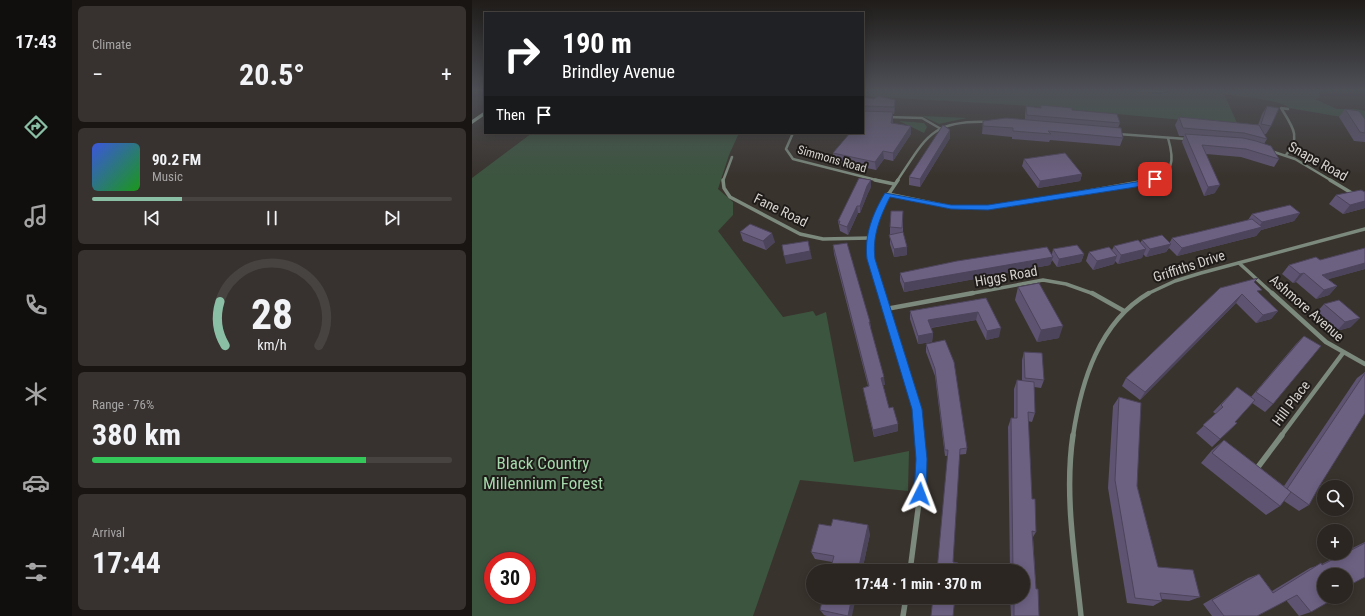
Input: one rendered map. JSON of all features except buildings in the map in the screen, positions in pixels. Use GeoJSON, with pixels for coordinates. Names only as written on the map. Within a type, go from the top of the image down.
{"type":"FeatureCollection","features":[{"type":"Feature","properties":{"kind":"street"},"geometry":{"type":"LineString","coordinates":[[926,120],[941,129]]}},
{"type":"Feature","properties":{"kind":"street"},"geometry":{"type":"LineString","coordinates":[[1286,155],[1295,145],[1296,141],[1287,120]]}},
{"type":"Feature","properties":{"kind":"street"},"geometry":{"type":"LineString","coordinates":[[911,564],[920,494],[920,433],[912,386],[886,310],[871,259],[870,238],[878,212],[922,141],[941,129],[968,123],[993,123]]}},
{"type":"Feature","properties":{"kind":"street"},"geometry":{"type":"LineString","coordinates":[[1110,133],[1189,140]]}},
{"type":"Feature","properties":{"kind":"street","name":"Simmons Road"},"geometry":{"type":"LineString","coordinates":[[793,134],[786,149],[793,159],[861,178],[894,184]]}},
{"type":"Feature","properties":{"kind":"street"},"geometry":{"type":"LineString","coordinates":[[888,194],[951,207],[975,208],[1003,206],[1136,184],[1155,179],[1171,167],[1173,155],[1168,138]]}},
{"type":"Feature","properties":{"kind":"street","name":"Snape Road"},"geometry":{"type":"LineString","coordinates":[[1268,150],[1286,155],[1315,170],[1361,199]]}},
{"type":"Feature","properties":{"kind":"street","name":"Fane Road"},"geometry":{"type":"LineString","coordinates":[[732,157],[722,186],[724,192],[730,197],[800,234],[823,239],[870,238]]}},
{"type":"Feature","properties":{"kind":"street","name":"Griffiths Drive"},"geometry":{"type":"LineString","coordinates":[[1081,616],[1069,482],[1073,421],[1083,384],[1094,357],[1105,336],[1124,311],[1136,300],[1162,286],[1194,274],[1365,229]]}},
{"type":"Feature","properties":{"kind":"street","name":"Ashmore Avenue"},"geometry":{"type":"LineString","coordinates":[[1239,263],[1326,342],[1343,353],[1365,364]]}},
{"type":"Feature","properties":{"kind":"street","name":"Higgs Road"},"geometry":{"type":"LineString","coordinates":[[886,310],[1043,280],[1064,282],[1095,293],[1124,311]]}},
{"type":"Feature","properties":{"kind":"street","name":"Hill Place"},"geometry":{"type":"LineString","coordinates":[[1258,467],[1343,353]]}},
{"type":"Feature","properties":{"kind":"street"},"geometry":{"type":"LineString","coordinates":[[903,616],[905,604]]}},
{"type":"Feature","properties":{"kind":"green space"},"geometry":{"type":"Polygon","coordinates":[[[930,120],[959,120],[939,124],[930,120]]]}},
{"type":"Feature","properties":{"kind":"green space"},"geometry":{"type":"Polygon","coordinates":[[[1180,120],[1236,120],[1238,125],[1180,120]]]}},
{"type":"Feature","properties":{"kind":"green space"},"geometry":{"type":"Polygon","coordinates":[[[899,121],[924,123],[927,127],[924,133],[899,121]]]}},
{"type":"Feature","properties":{"kind":"green space","name":"Black Country Millennium Forest"},"geometry":{"type":"Polygon","coordinates":[[[531,134],[739,134],[729,155],[718,189],[733,202],[733,215],[718,231],[783,317],[813,311],[816,316],[826,312],[854,462],[909,451],[908,491],[800,480],[753,616],[472,616],[472,178],[531,134]]]}},
{"type":"Feature","properties":{"kind":"route"},"geometry":{"type":"LineString","coordinates":[[920,494],[921,459],[917,409],[912,386],[886,310],[871,259],[871,231],[878,212],[888,194],[951,207],[988,208],[1136,184],[1155,179]]}}]}
